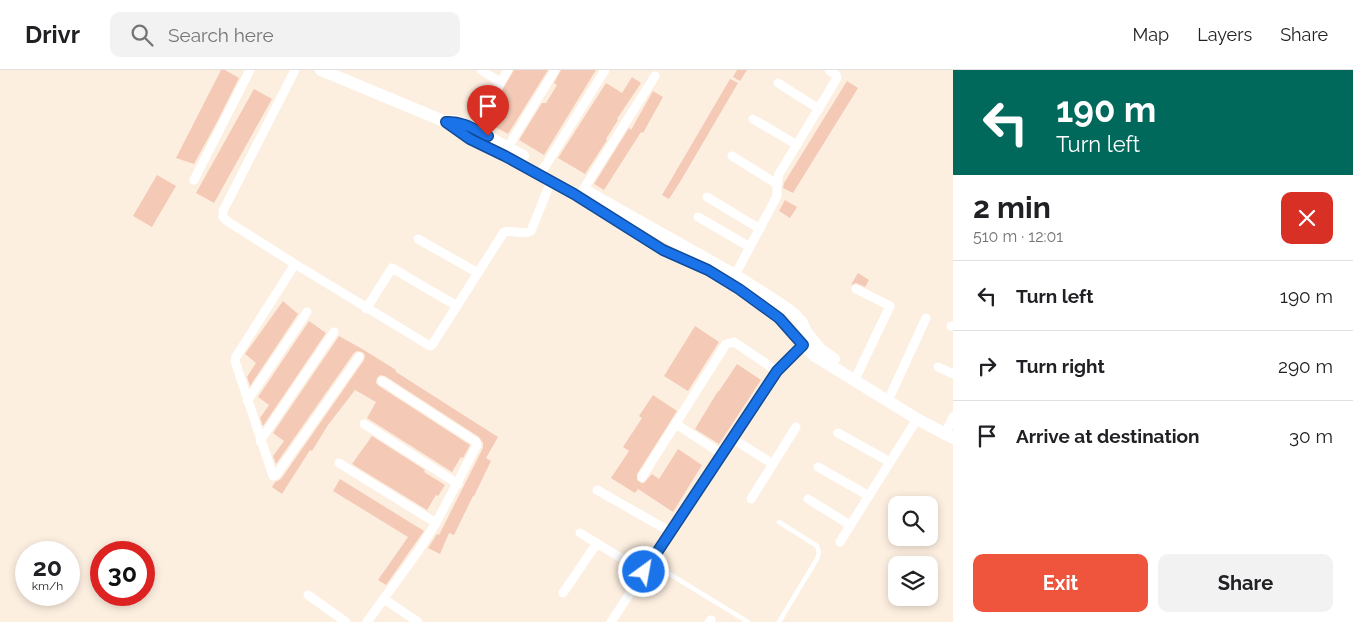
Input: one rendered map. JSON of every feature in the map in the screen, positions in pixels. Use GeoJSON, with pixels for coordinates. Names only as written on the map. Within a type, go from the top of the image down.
{"type":"FeatureCollection","features":[{"type":"Feature","properties":{"kind":"street"},"geometry":{"type":"LineString","coordinates":[[194,180],[250,70]]}},
{"type":"Feature","properties":{"kind":"street"},"geometry":{"type":"LineString","coordinates":[[295,70],[223,211],[223,217],[295,264],[430,346],[504,232],[526,234],[530,231],[551,181]]}},
{"type":"Feature","properties":{"kind":"street"},"geometry":{"type":"LineString","coordinates":[[321,70],[446,122],[470,139],[551,181],[663,250],[708,270],[739,289],[779,318],[832,368],[917,419],[950,430]]}},
{"type":"Feature","properties":{"kind":"street"},"geometry":{"type":"LineString","coordinates":[[481,70],[500,82]]}},
{"type":"Feature","properties":{"kind":"street"},"geometry":{"type":"LineString","coordinates":[[473,128],[508,70]]}},
{"type":"Feature","properties":{"kind":"street"},"geometry":{"type":"LineString","coordinates":[[508,147],[555,70]]}},
{"type":"Feature","properties":{"kind":"street"},"geometry":{"type":"LineString","coordinates":[[544,168],[605,70]]}},
{"type":"Feature","properties":{"kind":"street"},"geometry":{"type":"LineString","coordinates":[[735,275],[777,196],[779,174],[837,78],[829,70]]}},
{"type":"Feature","properties":{"kind":"street"},"geometry":{"type":"LineString","coordinates":[[583,190],[655,76]]}},
{"type":"Feature","properties":{"kind":"street"},"geometry":{"type":"LineString","coordinates":[[778,83],[819,108]]}},
{"type":"Feature","properties":{"kind":"street"},"geometry":{"type":"LineString","coordinates":[[753,119],[797,145]]}},
{"type":"Feature","properties":{"kind":"street"},"geometry":{"type":"LineString","coordinates":[[446,122],[455,121],[473,128],[735,275],[790,310],[802,323],[811,348],[950,430]]}},
{"type":"Feature","properties":{"kind":"street"},"geometry":{"type":"LineString","coordinates":[[732,156],[777,184]]}},
{"type":"Feature","properties":{"kind":"street"},"geometry":{"type":"LineString","coordinates":[[707,197],[760,229]]}},
{"type":"Feature","properties":{"kind":"street"},"geometry":{"type":"LineString","coordinates":[[698,217],[750,247]]}},
{"type":"Feature","properties":{"kind":"street"},"geometry":{"type":"LineString","coordinates":[[418,239],[478,274]]}},
{"type":"Feature","properties":{"kind":"street"},"geometry":{"type":"LineString","coordinates":[[295,264],[236,357],[235,365],[270,473],[273,476],[276,475],[359,357]]}},
{"type":"Feature","properties":{"kind":"street"},"geometry":{"type":"LineString","coordinates":[[366,308],[392,268],[457,306]]}},
{"type":"Feature","properties":{"kind":"street"},"geometry":{"type":"LineString","coordinates":[[856,289],[890,306],[858,375]]}},
{"type":"Feature","properties":{"kind":"street"},"geometry":{"type":"LineString","coordinates":[[790,310],[792,331]]}},
{"type":"Feature","properties":{"kind":"street"},"geometry":{"type":"LineString","coordinates":[[247,401],[307,312]]}},
{"type":"Feature","properties":{"kind":"street"},"geometry":{"type":"LineString","coordinates":[[891,394],[926,318]]}},
{"type":"Feature","properties":{"kind":"street"},"geometry":{"type":"LineString","coordinates":[[260,441],[334,332]]}},
{"type":"Feature","properties":{"kind":"street"},"geometry":{"type":"LineString","coordinates":[[642,478],[726,344],[734,342],[777,371]]}},
{"type":"Feature","properties":{"kind":"street"},"geometry":{"type":"LineString","coordinates":[[611,622],[777,371],[811,348]]}},
{"type":"Feature","properties":{"kind":"street"},"geometry":{"type":"LineString","coordinates":[[938,367],[953,374]]}},
{"type":"Feature","properties":{"kind":"street"},"geometry":{"type":"LineString","coordinates":[[366,622],[384,600],[436,523],[477,448],[476,442],[382,381]]}},
{"type":"Feature","properties":{"kind":"street"},"geometry":{"type":"LineString","coordinates":[[840,542],[917,419]]}},
{"type":"Feature","properties":{"kind":"street"},"geometry":{"type":"LineString","coordinates":[[364,424],[458,484]]}},
{"type":"Feature","properties":{"kind":"street"},"geometry":{"type":"LineString","coordinates":[[676,424],[722,454]]}},
{"type":"Feature","properties":{"kind":"street"},"geometry":{"type":"LineString","coordinates":[[751,499],[796,427]]}},
{"type":"Feature","properties":{"kind":"street"},"geometry":{"type":"LineString","coordinates":[[838,433],[890,462]]}},
{"type":"Feature","properties":{"kind":"street"},"geometry":{"type":"LineString","coordinates":[[732,439],[773,464]]}},
{"type":"Feature","properties":{"kind":"street"},"geometry":{"type":"LineString","coordinates":[[339,463],[436,523]]}},
{"type":"Feature","properties":{"kind":"street"},"geometry":{"type":"LineString","coordinates":[[818,467],[869,496]]}},
{"type":"Feature","properties":{"kind":"street"},"geometry":{"type":"LineString","coordinates":[[596,490],[671,532]]}},
{"type":"Feature","properties":{"kind":"street"},"geometry":{"type":"LineString","coordinates":[[808,499],[850,525]]}},
{"type":"Feature","properties":{"kind":"street"},"geometry":{"type":"LineString","coordinates":[[580,533],[644,572]]}},
{"type":"Feature","properties":{"kind":"street"},"geometry":{"type":"LineString","coordinates":[[563,593],[597,543]]}},
{"type":"Feature","properties":{"kind":"street"},"geometry":{"type":"LineString","coordinates":[[308,595],[346,622]]}},
{"type":"Feature","properties":{"kind":"street"},"geometry":{"type":"LineString","coordinates":[[384,600],[418,622]]}},
{"type":"Feature","properties":{"kind":"lane"},"geometry":{"type":"LineString","coordinates":[[779,522],[817,546],[819,552],[817,559],[779,622]]}},
{"type":"Feature","properties":{"kind":"lane"},"geometry":{"type":"LineString","coordinates":[[650,562],[748,622]]}},
{"type":"Feature","properties":{"kind":"building"},"geometry":{"type":"Polygon","coordinates":[[[221,70],[225,70],[239,78],[217,122],[194,164],[176,158],[221,70]]]}},
{"type":"Feature","properties":{"kind":"building"},"geometry":{"type":"Polygon","coordinates":[[[514,70],[548,70],[508,134],[484,121],[514,70]]]}},
{"type":"Feature","properties":{"kind":"building"},"geometry":{"type":"Polygon","coordinates":[[[561,70],[596,70],[544,155],[519,140],[542,103],[546,103],[557,85],[554,83],[561,70]]]}},
{"type":"Feature","properties":{"kind":"building"},"geometry":{"type":"Polygon","coordinates":[[[737,70],[747,70],[740,81],[733,77],[737,70]]]}},
{"type":"Feature","properties":{"kind":"building"},"geometry":{"type":"Polygon","coordinates":[[[632,77],[641,83],[617,119],[607,140],[585,174],[558,158],[606,83],[622,93],[632,77]]]}},
{"type":"Feature","properties":{"kind":"building"},"geometry":{"type":"Polygon","coordinates":[[[730,79],[738,83],[669,199],[662,195],[730,79]]]}},
{"type":"Feature","properties":{"kind":"building"},"geometry":{"type":"Polygon","coordinates":[[[847,81],[858,88],[793,193],[783,188],[784,183],[847,81]]]}},
{"type":"Feature","properties":{"kind":"building"},"geometry":{"type":"Polygon","coordinates":[[[254,89],[272,99],[214,203],[196,193],[254,89]]]}},
{"type":"Feature","properties":{"kind":"building"},"geometry":{"type":"Polygon","coordinates":[[[653,91],[663,97],[643,133],[641,132],[604,190],[594,184],[629,128],[631,130],[653,91]]]}},
{"type":"Feature","properties":{"kind":"building"},"geometry":{"type":"Polygon","coordinates":[[[157,175],[176,186],[152,227],[133,216],[157,175]]]}},
{"type":"Feature","properties":{"kind":"building"},"geometry":{"type":"Polygon","coordinates":[[[785,200],[797,207],[790,218],[779,211],[785,200]]]}},
{"type":"Feature","properties":{"kind":"building"},"geometry":{"type":"Polygon","coordinates":[[[858,273],[869,280],[865,287],[856,283],[851,285],[858,273]]]}},
{"type":"Feature","properties":{"kind":"building"},"geometry":{"type":"Polygon","coordinates":[[[283,301],[298,314],[250,386],[247,377],[256,363],[245,354],[283,301]]]}},
{"type":"Feature","properties":{"kind":"building"},"geometry":{"type":"Polygon","coordinates":[[[309,321],[326,333],[263,426],[260,418],[269,405],[258,397],[309,321]]]}},
{"type":"Feature","properties":{"kind":"building"},"geometry":{"type":"Polygon","coordinates":[[[695,326],[719,342],[688,391],[664,376],[695,326]]]}},
{"type":"Feature","properties":{"kind":"building"},"geometry":{"type":"Polygon","coordinates":[[[339,336],[396,370],[396,372],[498,437],[486,458],[491,461],[474,496],[454,535],[449,533],[440,554],[428,548],[437,534],[439,535],[483,448],[483,443],[479,437],[385,376],[380,375],[377,378],[376,383],[379,386],[470,445],[452,472],[367,418],[376,402],[355,390],[328,425],[312,451],[310,450],[282,494],[272,487],[275,482],[281,479],[364,360],[365,355],[362,352],[357,351],[354,353],[276,464],[273,456],[284,441],[273,433],[339,336]]]}},
{"type":"Feature","properties":{"kind":"building"},"geometry":{"type":"Polygon","coordinates":[[[737,364],[761,380],[719,444],[695,429],[737,364]]]}},
{"type":"Feature","properties":{"kind":"building"},"geometry":{"type":"Polygon","coordinates":[[[653,395],[677,411],[637,474],[637,480],[644,483],[652,474],[659,479],[678,449],[702,465],[673,512],[638,489],[635,493],[611,478],[629,451],[623,447],[642,418],[639,416],[653,395]]]}},
{"type":"Feature","properties":{"kind":"building"},"geometry":{"type":"Polygon","coordinates":[[[372,436],[445,485],[427,510],[352,464],[372,436]]]}},
{"type":"Feature","properties":{"kind":"building"},"geometry":{"type":"Polygon","coordinates":[[[340,479],[424,531],[386,585],[378,580],[408,537],[333,491],[340,479]]]}},
{"type":"Feature","properties":{"kind":"route"},"geometry":{"type":"LineString","coordinates":[[488,136],[455,121],[446,122],[470,139],[574,194],[663,250],[708,270],[739,289],[779,318],[803,345],[777,371],[644,572]]}}]}
